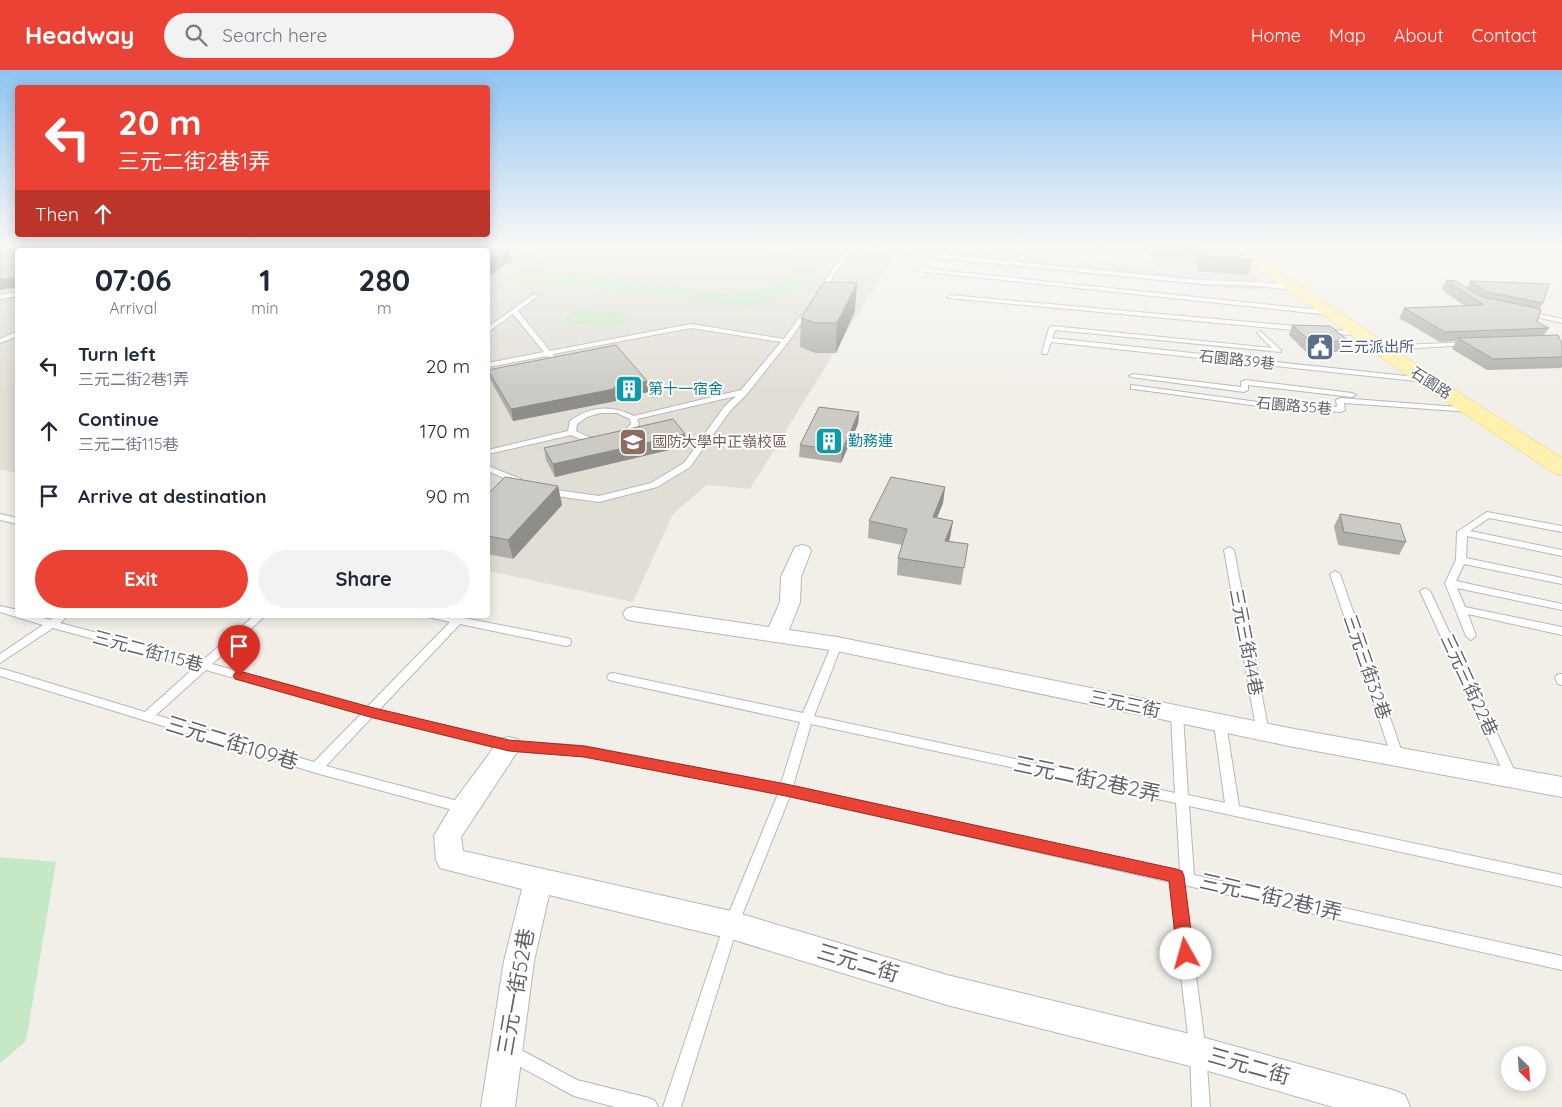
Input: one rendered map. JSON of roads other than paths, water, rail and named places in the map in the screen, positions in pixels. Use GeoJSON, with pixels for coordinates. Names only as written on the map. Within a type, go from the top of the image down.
{"type":"FeatureCollection","features":[{"type":"Feature","properties":{"kind":"main road","name":"石園路"},"geometry":{"type":"LineString","coordinates":[[1304,294],[1426,380],[1562,468]]}},
{"type":"Feature","properties":{"kind":"street"},"geometry":{"type":"LineString","coordinates":[[776,635],[790,602],[792,576],[802,551]]}},
{"type":"Feature","properties":{"kind":"street","name":"三元三街"},"geometry":{"type":"LineString","coordinates":[[633,614],[836,644],[1263,733],[1398,759],[1562,787]]}},
{"type":"Feature","properties":{"kind":"street","name":"三元二街"},"geometry":{"type":"LineString","coordinates":[[509,746],[464,808],[447,836],[450,860],[731,924],[947,990],[1198,1052],[1393,1107]]}},
{"type":"Feature","properties":{"kind":"street","name":"三元一街52巷"},"geometry":{"type":"LineString","coordinates":[[498,1107],[519,961],[539,879]]}},
{"type":"Feature","properties":{"kind":"lane"},"geometry":{"type":"LineString","coordinates":[[0,296],[14,294]]}},
{"type":"Feature","properties":{"kind":"lane"},"geometry":{"type":"LineString","coordinates":[[1140,294],[1330,313]]}},
{"type":"Feature","properties":{"kind":"lane"},"geometry":{"type":"LineString","coordinates":[[1153,294],[1330,313]]}},
{"type":"Feature","properties":{"kind":"lane"},"geometry":{"type":"LineString","coordinates":[[490,329],[536,295]]}},
{"type":"Feature","properties":{"kind":"lane"},"geometry":{"type":"LineString","coordinates":[[950,297],[1360,334]]}},
{"type":"Feature","properties":{"kind":"lane"},"geometry":{"type":"LineString","coordinates":[[537,488],[553,494],[599,499],[654,485],[687,465],[727,410],[786,341],[812,303]]}},
{"type":"Feature","properties":{"kind":"lane"},"geometry":{"type":"LineString","coordinates":[[514,311],[550,353],[555,362]]}},
{"type":"Feature","properties":{"kind":"lane"},"geometry":{"type":"LineString","coordinates":[[1516,312],[1562,321]]}},
{"type":"Feature","properties":{"kind":"lane"},"geometry":{"type":"LineString","coordinates":[[490,365],[691,326],[786,341]]}},
{"type":"Feature","properties":{"kind":"lane"},"geometry":{"type":"LineString","coordinates":[[1045,353],[1052,328],[1279,351],[1260,333]]}},
{"type":"Feature","properties":{"kind":"lane"},"geometry":{"type":"LineString","coordinates":[[0,341],[15,334]]}},
{"type":"Feature","properties":{"kind":"lane","name":"石園路39巷"},"geometry":{"type":"LineString","coordinates":[[1048,340],[1426,380]]}},
{"type":"Feature","properties":{"kind":"lane"},"geometry":{"type":"LineString","coordinates":[[1380,348],[1477,344]]}},
{"type":"Feature","properties":{"kind":"lane"},"geometry":{"type":"LineString","coordinates":[[1133,376],[1244,390],[1245,382],[1474,410]]}},
{"type":"Feature","properties":{"kind":"lane","name":"石園路35巷"},"geometry":{"type":"LineString","coordinates":[[1134,387],[1258,404],[1341,410],[1340,400],[1474,410]]}},
{"type":"Feature","properties":{"kind":"lane"},"geometry":{"type":"LineString","coordinates":[[572,432],[573,423],[584,415],[600,411],[618,411],[633,418],[744,392]]}},
{"type":"Feature","properties":{"kind":"lane"},"geometry":{"type":"LineString","coordinates":[[490,452],[572,432],[581,438],[597,441],[616,439],[630,432],[635,424],[633,418]]}},
{"type":"Feature","properties":{"kind":"lane"},"geometry":{"type":"LineString","coordinates":[[490,469],[529,485]]}},
{"type":"Feature","properties":{"kind":"lane"},"geometry":{"type":"LineString","coordinates":[[1462,532],[1487,515],[1562,529]]}},
{"type":"Feature","properties":{"kind":"lane"},"geometry":{"type":"LineString","coordinates":[[0,517],[15,520]]}},
{"type":"Feature","properties":{"kind":"lane"},"geometry":{"type":"LineString","coordinates":[[0,527],[15,520]]}},
{"type":"Feature","properties":{"kind":"lane"},"geometry":{"type":"LineString","coordinates":[[1462,532],[1562,553]]}},
{"type":"Feature","properties":{"kind":"lane"},"geometry":{"type":"LineString","coordinates":[[1462,532],[1461,560],[1450,583],[1471,636]]}},
{"type":"Feature","properties":{"kind":"lane","name":"三元三街44巷"},"geometry":{"type":"LineString","coordinates":[[1229,550],[1263,733]]}},
{"type":"Feature","properties":{"kind":"lane"},"geometry":{"type":"LineString","coordinates":[[1461,560],[1562,581]]}},
{"type":"Feature","properties":{"kind":"lane","name":"三元三街32巷"},"geometry":{"type":"LineString","coordinates":[[1335,574],[1398,759]]}},
{"type":"Feature","properties":{"kind":"lane"},"geometry":{"type":"LineString","coordinates":[[1450,583],[1562,607]]}},
{"type":"Feature","properties":{"kind":"lane","name":"三元三街22巷"},"geometry":{"type":"LineString","coordinates":[[1425,591],[1513,778]]}},
{"type":"Feature","properties":{"kind":"lane","name":"三元二街115巷"},"geometry":{"type":"LineString","coordinates":[[0,609],[15,614]]}},
{"type":"Feature","properties":{"kind":"lane"},"geometry":{"type":"LineString","coordinates":[[1459,609],[1562,631]]}},
{"type":"Feature","properties":{"kind":"lane","name":"三元二街115巷"},"geometry":{"type":"LineString","coordinates":[[29,618],[370,712],[509,746]]}},
{"type":"Feature","properties":{"kind":"lane"},"geometry":{"type":"LineString","coordinates":[[0,659],[59,618]]}},
{"type":"Feature","properties":{"kind":"lane"},"geometry":{"type":"LineString","coordinates":[[146,716],[258,618]]}},
{"type":"Feature","properties":{"kind":"lane"},"geometry":{"type":"LineString","coordinates":[[444,618],[566,642]]}},
{"type":"Feature","properties":{"kind":"lane"},"geometry":{"type":"LineString","coordinates":[[316,768],[457,621]]}},
{"type":"Feature","properties":{"kind":"lane"},"geometry":{"type":"LineString","coordinates":[[672,1107],[731,924],[786,790],[807,719],[836,644]]}},
{"type":"Feature","properties":{"kind":"lane","name":"三元二街109巷"},"geometry":{"type":"LineString","coordinates":[[0,672],[316,768],[464,808]]}},
{"type":"Feature","properties":{"kind":"lane","name":"三元二街2巷2弄"},"geometry":{"type":"LineString","coordinates":[[613,677],[1562,881]]}},
{"type":"Feature","properties":{"kind":"lane"},"geometry":{"type":"LineString","coordinates":[[1177,715],[1182,799],[1182,877],[1198,1052],[1201,1107]]}},
{"type":"Feature","properties":{"kind":"lane"},"geometry":{"type":"LineString","coordinates":[[1220,724],[1233,810]]}},
{"type":"Feature","properties":{"kind":"lane","name":"三元二街2巷1弄"},"geometry":{"type":"LineString","coordinates":[[509,746],[584,751],[786,790],[1562,963]]}},
{"type":"Feature","properties":{"kind":"lane"},"geometry":{"type":"LineString","coordinates":[[505,1050],[574,1088],[649,1107]]}},
{"type":"Feature","properties":{"kind":"place","name":"三元派出所"},"geometry":{"type":"Point","coordinates":[1320,347]}},
{"type":"Feature","properties":{"kind":"place","name":"第十一宿舍"},"geometry":{"type":"Point","coordinates":[629,389]}},
{"type":"Feature","properties":{"kind":"place","name":"勤務連"},"geometry":{"type":"Point","coordinates":[829,441]}},
{"type":"Feature","properties":{"kind":"place","name":"國防大學中正嶺校區"},"geometry":{"type":"Point","coordinates":[633,442]}}]}
